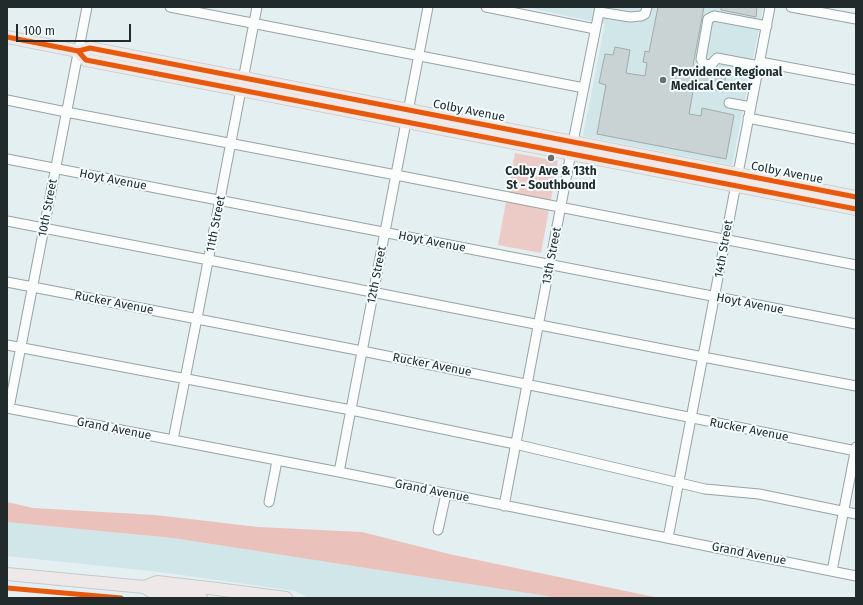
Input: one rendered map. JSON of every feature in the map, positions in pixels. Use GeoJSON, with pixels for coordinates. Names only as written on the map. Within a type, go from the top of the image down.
{"type":"FeatureCollection","features":[{"type":"Feature","properties":{"kind":"main road","name":"Colby Avenue"},"geometry":{"type":"LineString","coordinates":[[7,37],[78,51],[90,48],[243,84],[736,180],[856,209]]}},
{"type":"Feature","properties":{"kind":"main road","name":"Colby Avenue"},"geometry":{"type":"LineString","coordinates":[[736,180],[856,196]]}},
{"type":"Feature","properties":{"kind":"main road"},"geometry":{"type":"LineString","coordinates":[[7,574],[144,586],[158,582],[286,598]]}},
{"type":"Feature","properties":{"kind":"main road"},"geometry":{"type":"LineString","coordinates":[[144,586],[156,594],[201,598]]}},
{"type":"Feature","properties":{"kind":"street","name":"10th Street"},"geometry":{"type":"LineString","coordinates":[[8,408],[87,7]]}},
{"type":"Feature","properties":{"kind":"street"},"geometry":{"type":"LineString","coordinates":[[170,7],[584,88]]}},
{"type":"Feature","properties":{"kind":"street","name":"11th Street"},"geometry":{"type":"LineString","coordinates":[[173,440],[258,7]]}},
{"type":"Feature","properties":{"kind":"street","name":"12th Street"},"geometry":{"type":"LineString","coordinates":[[339,472],[428,7]]}},
{"type":"Feature","properties":{"kind":"street"},"geometry":{"type":"LineString","coordinates":[[486,7],[596,29]]}},
{"type":"Feature","properties":{"kind":"street"},"geometry":{"type":"LineString","coordinates":[[599,10],[630,18],[645,14],[647,7]]}},
{"type":"Feature","properties":{"kind":"street","name":"14th Street"},"geometry":{"type":"LineString","coordinates":[[668,538],[704,358],[736,180],[770,7]]}},
{"type":"Feature","properties":{"kind":"street"},"geometry":{"type":"LineString","coordinates":[[791,7],[856,19]]}},
{"type":"Feature","properties":{"kind":"street","name":"13th Street"},"geometry":{"type":"LineString","coordinates":[[504,506],[599,10]]}},
{"type":"Feature","properties":{"kind":"street"},"geometry":{"type":"LineString","coordinates":[[767,26],[714,16],[708,19],[700,59],[704,64],[711,65],[717,58],[856,80]]}},
{"type":"Feature","properties":{"kind":"street"},"geometry":{"type":"LineString","coordinates":[[7,100],[856,265]]}},
{"type":"Feature","properties":{"kind":"street"},"geometry":{"type":"LineString","coordinates":[[729,103],[750,107]]}},
{"type":"Feature","properties":{"kind":"street"},"geometry":{"type":"LineString","coordinates":[[748,118],[856,139]]}},
{"type":"Feature","properties":{"kind":"street","name":"Hoyt Avenue"},"geometry":{"type":"LineString","coordinates":[[7,160],[856,324]]}},
{"type":"Feature","properties":{"kind":"street"},"geometry":{"type":"LineString","coordinates":[[7,221],[704,358],[856,386]]}},
{"type":"Feature","properties":{"kind":"street","name":"Rucker Avenue"},"geometry":{"type":"LineString","coordinates":[[7,282],[362,351],[692,418],[856,449]]}},
{"type":"Feature","properties":{"kind":"street"},"geometry":{"type":"LineString","coordinates":[[7,345],[350,410],[515,444],[705,489],[758,494],[856,514]]}},
{"type":"Feature","properties":{"kind":"street","name":"Grand Avenue"},"geometry":{"type":"LineString","coordinates":[[8,408],[339,472],[856,576]]}},
{"type":"Feature","properties":{"kind":"street"},"geometry":{"type":"LineString","coordinates":[[832,570],[856,449]]}},
{"type":"Feature","properties":{"kind":"street"},"geometry":{"type":"LineString","coordinates":[[269,502],[277,461]]}},
{"type":"Feature","properties":{"kind":"street"},"geometry":{"type":"LineString","coordinates":[[438,530],[446,494]]}},
{"type":"Feature","properties":{"kind":"shaded area"},"geometry":{"type":"Polygon","coordinates":[[[525,7],[763,7],[732,165],[583,136],[605,24],[525,7]]]}},
{"type":"Feature","properties":{"kind":"shaded area"},"geometry":{"type":"Polygon","coordinates":[[[515,153],[558,161],[541,253],[498,245],[515,153]]]}},
{"type":"Feature","properties":{"kind":"shaded area"},"geometry":{"type":"Polygon","coordinates":[[[7,502],[33,508],[155,515],[258,527],[362,532],[449,554],[659,598],[559,598],[173,538],[7,522],[7,502]]]}},
{"type":"Feature","properties":{"kind":"shaded area"},"geometry":{"type":"Polygon","coordinates":[[[7,522],[173,538],[559,598],[308,598],[296,591],[160,572],[7,556],[7,522]]]}},
{"type":"Feature","properties":{"kind":"building","name":"Providence Regional Medical Center"},"geometry":{"type":"Polygon","coordinates":[[[658,7],[704,7],[693,65],[698,66],[698,68],[726,74],[723,92],[694,86],[689,114],[701,116],[702,108],[734,115],[726,159],[597,134],[606,85],[599,83],[605,54],[613,55],[615,47],[630,50],[626,73],[645,76],[647,63],[643,62],[645,51],[649,52],[658,7]]]}},
{"type":"Feature","properties":{"kind":"building"},"geometry":{"type":"Polygon","coordinates":[[[721,7],[757,7],[756,17],[721,10],[721,7]]]}},
{"type":"Feature","properties":{"kind":"cycle path"},"geometry":{"type":"LineString","coordinates":[[7,37],[78,51],[90,48],[856,197]]}},
{"type":"Feature","properties":{"kind":"cycle path"},"geometry":{"type":"LineString","coordinates":[[78,51],[86,60],[856,209]]}},
{"type":"Feature","properties":{"kind":"cycle path"},"geometry":{"type":"LineString","coordinates":[[7,588],[121,598]]}},
{"type":"Feature","properties":{"kind":"place","name":"Providence Regional Medical Center"},"geometry":{"type":"Point","coordinates":[663,80]}},
{"type":"Feature","properties":{"kind":"place","name":"Colby Ave & 13th St - Southbound"},"geometry":{"type":"Point","coordinates":[551,158]}}]}
